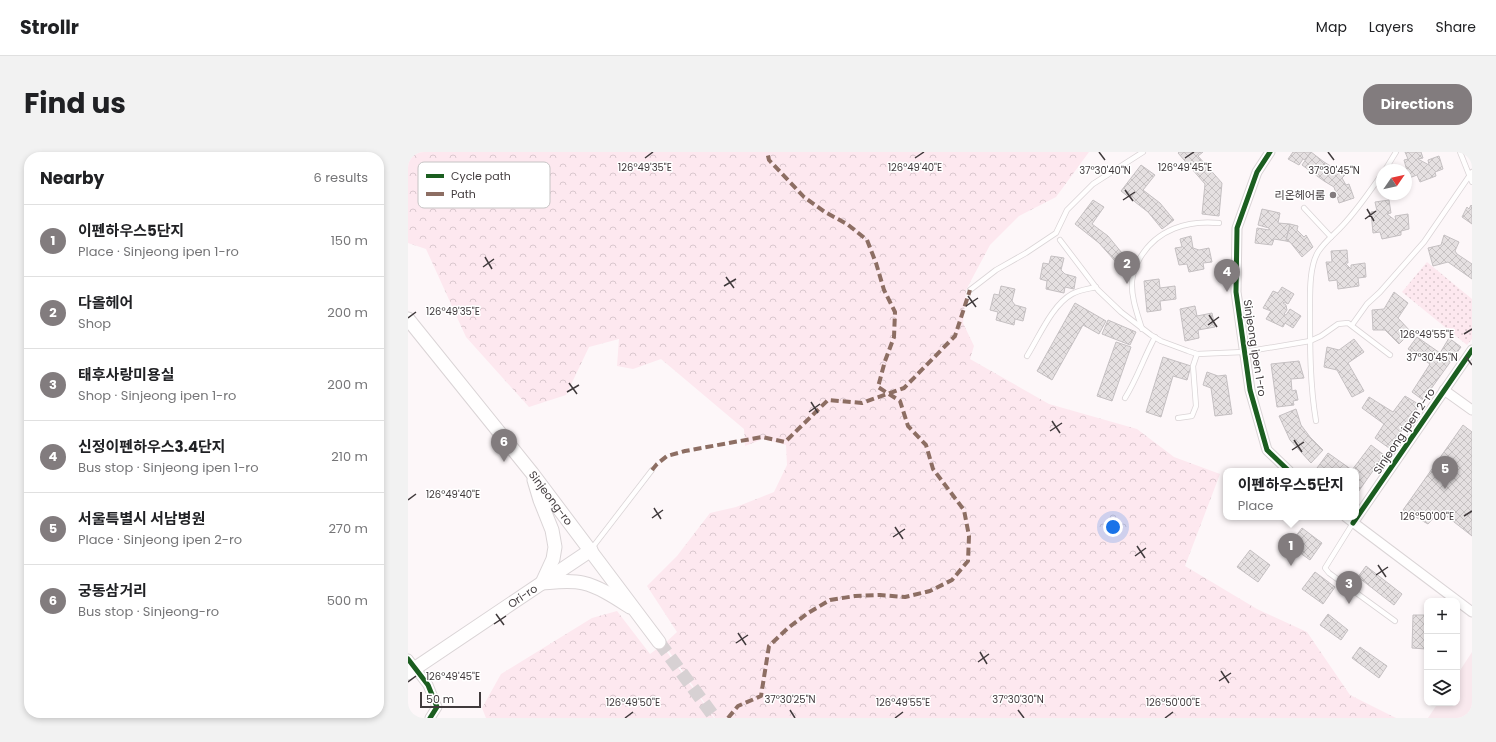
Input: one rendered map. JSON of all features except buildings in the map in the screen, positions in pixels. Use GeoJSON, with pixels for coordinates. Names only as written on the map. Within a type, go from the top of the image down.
{"type":"FeatureCollection","features":[{"type":"Feature","properties":{"kind":"main road","name":"Sinjeong-ro"},"geometry":{"type":"LineString","coordinates":[[408,319],[532,473],[659,642]]}},
{"type":"Feature","properties":{"kind":"main road"},"geometry":{"type":"LineString","coordinates":[[532,473],[554,538],[555,548],[542,583],[571,581],[583,583],[610,595],[636,610]]}},
{"type":"Feature","properties":{"kind":"main road","name":"Ori-ro"},"geometry":{"type":"LineString","coordinates":[[410,667],[591,550]]}},
{"type":"Feature","properties":{"kind":"street","name":"Sinjeong ipen 1-ro"},"geometry":{"type":"LineString","coordinates":[[1270,152],[1257,172],[1237,228],[1236,292],[1250,390],[1267,450],[1286,468]]}},
{"type":"Feature","properties":{"kind":"street","name":"Sinjeong ipen 2-ro"},"geometry":{"type":"LineString","coordinates":[[1359,516],[1472,350]]}},
{"type":"Feature","properties":{"kind":"street"},"geometry":{"type":"LineString","coordinates":[[1444,390],[1472,410]]}},
{"type":"Feature","properties":{"kind":"street"},"geometry":{"type":"LineString","coordinates":[[1350,520],[1472,612]]}},
{"type":"Feature","properties":{"kind":"street"},"geometry":{"type":"LineString","coordinates":[[410,667],[428,685],[438,707],[430,718]]}},
{"type":"Feature","properties":{"kind":"lane"},"geometry":{"type":"LineString","coordinates":[[970,290],[996,270],[1026,253],[1056,233],[1067,210],[1093,184],[1142,152]]}},
{"type":"Feature","properties":{"kind":"lane"},"geometry":{"type":"LineString","coordinates":[[1389,164],[1396,152]]}},
{"type":"Feature","properties":{"kind":"lane"},"geometry":{"type":"LineString","coordinates":[[1460,152],[1471,174],[1472,182]]}},
{"type":"Feature","properties":{"kind":"lane"},"geometry":{"type":"LineString","coordinates":[[1352,325],[1367,304],[1380,292],[1424,242],[1471,174]]}},
{"type":"Feature","properties":{"kind":"lane"},"geometry":{"type":"LineString","coordinates":[[1316,421],[1312,398],[1310,341],[1310,285],[1314,262],[1318,253],[1359,207],[1376,183]]}},
{"type":"Feature","properties":{"kind":"lane"},"geometry":{"type":"LineString","coordinates":[[1304,208],[1331,237]]}},
{"type":"Feature","properties":{"kind":"lane"},"geometry":{"type":"LineString","coordinates":[[1142,328],[1136,308],[1132,279],[1135,268],[1149,245],[1165,233],[1184,225],[1200,222],[1219,223]]}},
{"type":"Feature","properties":{"kind":"lane"},"geometry":{"type":"LineString","coordinates":[[1060,240],[1110,302],[1142,328],[1155,337],[1173,346],[1197,354],[1244,352],[1310,341],[1321,336],[1338,324],[1348,323],[1390,355]]}},
{"type":"Feature","properties":{"kind":"lane"},"geometry":{"type":"LineString","coordinates":[[1027,356],[1062,301],[1072,294],[1096,286]]}},
{"type":"Feature","properties":{"kind":"lane"},"geometry":{"type":"LineString","coordinates":[[1125,398],[1132,387],[1155,337]]}},
{"type":"Feature","properties":{"kind":"lane"},"geometry":{"type":"LineString","coordinates":[[1178,418],[1192,416],[1196,406],[1192,366],[1197,354]]}},
{"type":"Feature","properties":{"kind":"lane"},"geometry":{"type":"LineString","coordinates":[[591,550],[652,470]]}},
{"type":"Feature","properties":{"kind":"lane"},"geometry":{"type":"LineString","coordinates":[[1354,523],[1325,568],[1329,573],[1395,621]]}},
{"type":"Feature","properties":{"kind":"shaded area"},"geometry":{"type":"Polygon","coordinates":[[[1472,652],[1472,718],[1428,718],[1436,706],[1460,706],[1460,670],[1472,652]]]}},
{"type":"Feature","properties":{"kind":"green space"},"geometry":{"type":"Polygon","coordinates":[[[408,152],[1089,152],[1056,197],[1019,216],[990,245],[966,290],[963,323],[974,346],[970,359],[1049,404],[1137,429],[1174,457],[1220,474],[1185,566],[1257,609],[1307,632],[1350,695],[1396,718],[715,718],[664,644],[677,632],[647,586],[677,556],[710,513],[736,507],[774,492],[787,465],[786,445],[763,439],[745,446],[744,429],[661,359],[633,369],[617,366],[619,339],[589,347],[566,395],[529,407],[466,337],[426,249],[408,243],[408,152]]]}},
{"type":"Feature","properties":{"kind":"green space"},"geometry":{"type":"Polygon","coordinates":[[[1427,262],[1472,299],[1472,339],[1467,345],[1402,292],[1427,262]]]}},
{"type":"Feature","properties":{"kind":"green space"},"geometry":{"type":"Polygon","coordinates":[[[617,611],[650,654],[662,645],[714,718],[486,718],[482,708],[501,674],[592,618],[617,611]]]}},
{"type":"Feature","properties":{"kind":"tunnel"},"geometry":{"type":"LineString","coordinates":[[659,642],[715,718]]}},
{"type":"Feature","properties":{"kind":"marked path"},"geometry":{"type":"LineString","coordinates":[[728,718],[738,706],[761,696],[769,646],[788,628],[808,613],[830,600],[855,596],[880,595],[905,597],[930,591],[952,580],[968,561],[969,536],[964,510],[933,469],[926,445],[908,426],[900,401],[878,387],[885,361],[894,337],[895,312],[884,290],[867,240],[847,224],[825,212],[804,197],[769,160],[767,152]]}},
{"type":"Feature","properties":{"kind":"marked path"},"geometry":{"type":"LineString","coordinates":[[652,470],[667,456],[685,451],[762,437],[785,442],[828,400],[862,403],[904,388],[955,336],[970,290]]}},
{"type":"Feature","properties":{"kind":"cycle path"},"geometry":{"type":"LineString","coordinates":[[1270,152],[1257,172],[1237,228],[1236,292],[1250,390],[1267,450],[1286,468]]}},
{"type":"Feature","properties":{"kind":"cycle path"},"geometry":{"type":"LineString","coordinates":[[1359,514],[1472,350]]}},
{"type":"Feature","properties":{"kind":"cycle path"},"geometry":{"type":"LineString","coordinates":[[408,659],[428,685],[437,707],[430,718]]}},
{"type":"Feature","properties":{"kind":"place","name":"리온헤어룸"},"geometry":{"type":"Point","coordinates":[1333,195]}},
{"type":"Feature","properties":{"kind":"place","name":"다올헤어"},"geometry":{"type":"Point","coordinates":[1127,284]}},
{"type":"Feature","properties":{"kind":"place","name":"신정이펜하우스3.4단지"},"geometry":{"type":"Point","coordinates":[1227,292]}},
{"type":"Feature","properties":{"kind":"place","name":"궁동삼거리"},"geometry":{"type":"Point","coordinates":[504,462]}},
{"type":"Feature","properties":{"kind":"place","name":"서울특별시 서남병원"},"geometry":{"type":"Point","coordinates":[1445,489]}},
{"type":"Feature","properties":{"kind":"place","name":"이펜하우스5단지"},"geometry":{"type":"Point","coordinates":[1291,566]}},
{"type":"Feature","properties":{"kind":"place","name":"태후사랑미용실"},"geometry":{"type":"Point","coordinates":[1349,604]}}]}
